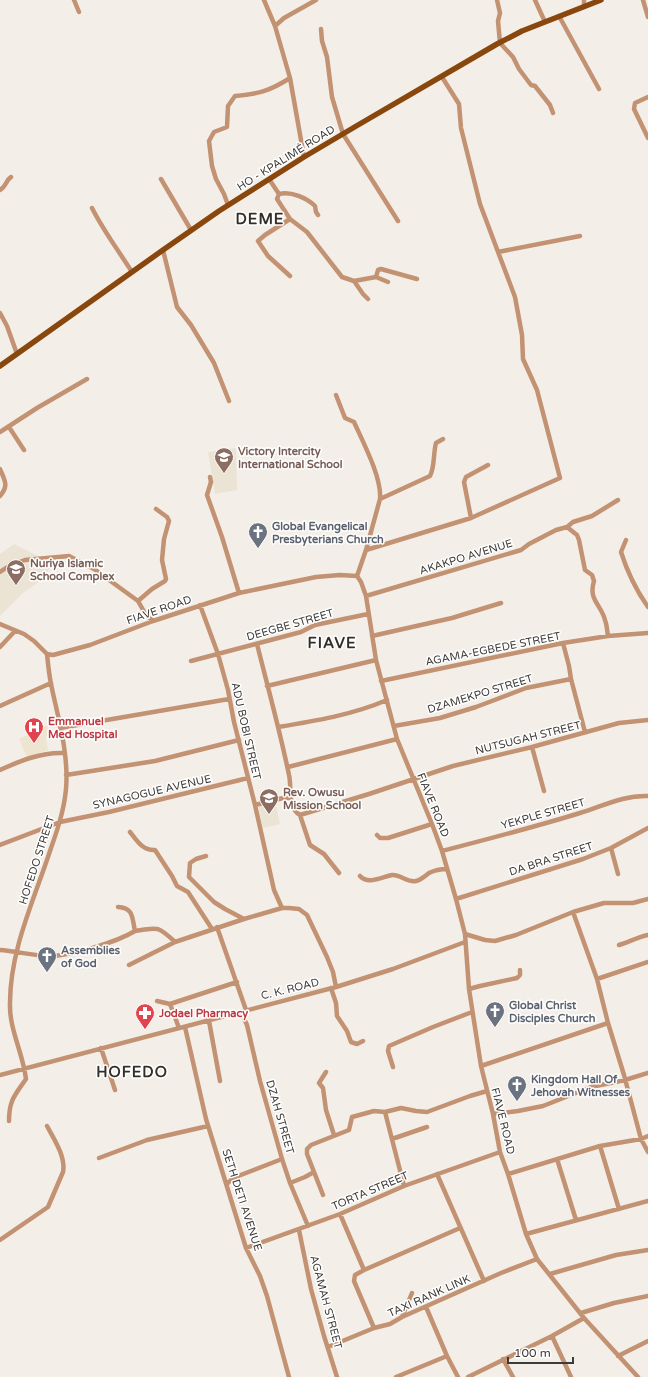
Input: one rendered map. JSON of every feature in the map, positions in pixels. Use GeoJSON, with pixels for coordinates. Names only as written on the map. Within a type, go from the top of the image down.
{"type":"FeatureCollection","features":[{"type":"Feature","properties":{"kind":"main road","name":"HO - KPALIMÉ ROAD"},"geometry":{"type":"LineString","coordinates":[[0,366],[191,230],[304,157],[500,43],[559,16],[601,0]]}},
{"type":"Feature","properties":{"kind":"street"},"geometry":{"type":"LineString","coordinates":[[74,0],[79,12]]}},
{"type":"Feature","properties":{"kind":"street"},"geometry":{"type":"LineString","coordinates":[[264,0],[275,26],[290,78],[304,157]]}},
{"type":"Feature","properties":{"kind":"street"},"geometry":{"type":"LineString","coordinates":[[275,26],[284,18],[316,0]]}},
{"type":"Feature","properties":{"kind":"street"},"geometry":{"type":"LineString","coordinates":[[497,0],[500,13],[498,21],[500,43],[513,57],[531,85],[536,86],[553,113]]}},
{"type":"Feature","properties":{"kind":"street"},"geometry":{"type":"LineString","coordinates":[[535,0],[545,22]]}},
{"type":"Feature","properties":{"kind":"street"},"geometry":{"type":"LineString","coordinates":[[584,0],[584,6]]}},
{"type":"Feature","properties":{"kind":"street"},"geometry":{"type":"LineString","coordinates":[[643,0],[648,17]]}},
{"type":"Feature","properties":{"kind":"street"},"geometry":{"type":"LineString","coordinates":[[559,16],[599,89]]}},
{"type":"Feature","properties":{"kind":"street"},"geometry":{"type":"LineString","coordinates":[[321,29],[332,97],[343,134],[398,221]]}},
{"type":"Feature","properties":{"kind":"street"},"geometry":{"type":"LineString","coordinates":[[366,550],[471,518],[560,478],[537,390],[522,359],[522,335],[515,297],[480,204],[461,128],[458,104],[442,76]]}},
{"type":"Feature","properties":{"kind":"street"},"geometry":{"type":"LineString","coordinates":[[228,206],[214,172],[209,141],[214,132],[227,127],[228,106],[235,96],[257,94],[271,89],[290,78]]}},
{"type":"Feature","properties":{"kind":"street"},"geometry":{"type":"LineString","coordinates":[[648,97],[635,103],[634,109],[648,138]]}},
{"type":"Feature","properties":{"kind":"street"},"geometry":{"type":"LineString","coordinates":[[0,190],[6,185],[8,179],[11,177]]}},
{"type":"Feature","properties":{"kind":"street"},"geometry":{"type":"LineString","coordinates":[[161,179],[191,230]]}},
{"type":"Feature","properties":{"kind":"street"},"geometry":{"type":"LineString","coordinates":[[269,179],[279,194]]}},
{"type":"Feature","properties":{"kind":"street"},"geometry":{"type":"LineString","coordinates":[[279,194],[285,193],[307,199],[315,206],[318,215]]}},
{"type":"Feature","properties":{"kind":"street"},"geometry":{"type":"LineString","coordinates":[[279,194],[277,199],[290,219],[308,232],[342,277],[354,281],[376,277],[388,282]]}},
{"type":"Feature","properties":{"kind":"street"},"geometry":{"type":"LineString","coordinates":[[92,208],[101,227],[132,272]]}},
{"type":"Feature","properties":{"kind":"street"},"geometry":{"type":"LineString","coordinates":[[290,219],[258,241],[268,256],[290,276]]}},
{"type":"Feature","properties":{"kind":"street"},"geometry":{"type":"LineString","coordinates":[[498,252],[580,236]]}},
{"type":"Feature","properties":{"kind":"street"},"geometry":{"type":"LineString","coordinates":[[163,250],[177,307],[191,325],[214,363],[229,401]]}},
{"type":"Feature","properties":{"kind":"street"},"geometry":{"type":"LineString","coordinates":[[376,277],[378,270],[381,268],[417,279]]}},
{"type":"Feature","properties":{"kind":"street"},"geometry":{"type":"LineString","coordinates":[[354,281],[368,299]]}},
{"type":"Feature","properties":{"kind":"street"},"geometry":{"type":"LineString","coordinates":[[0,313],[7,326],[17,354]]}},
{"type":"Feature","properties":{"kind":"street"},"geometry":{"type":"LineString","coordinates":[[0,432],[37,408],[87,380]]}},
{"type":"Feature","properties":{"kind":"street"},"geometry":{"type":"LineString","coordinates":[[336,395],[345,418],[354,422],[377,477],[380,492],[380,499],[358,576]]}},
{"type":"Feature","properties":{"kind":"street"},"geometry":{"type":"LineString","coordinates":[[9,427],[24,450]]}},
{"type":"Feature","properties":{"kind":"street"},"geometry":{"type":"LineString","coordinates":[[380,499],[430,476],[433,470],[434,449],[436,443],[443,439]]}},
{"type":"Feature","properties":{"kind":"street"},"geometry":{"type":"LineString","coordinates":[[471,518],[464,482],[466,477],[488,465]]}},
{"type":"Feature","properties":{"kind":"street"},"geometry":{"type":"LineString","coordinates":[[0,469],[6,482],[5,491],[0,496]]}},
{"type":"Feature","properties":{"kind":"street"},"geometry":{"type":"LineString","coordinates":[[210,477],[211,482],[207,495],[222,537],[239,593]]}},
{"type":"Feature","properties":{"kind":"street","name":"AKAKPO AVENUE"},"geometry":{"type":"LineString","coordinates":[[366,596],[521,550],[542,537],[567,527],[573,522],[592,516],[618,500]]}},
{"type":"Feature","properties":{"kind":"street"},"geometry":{"type":"LineString","coordinates":[[138,601],[166,579],[162,560],[164,539],[169,522],[167,517],[156,509]]}},
{"type":"Feature","properties":{"kind":"street"},"geometry":{"type":"LineString","coordinates":[[567,527],[577,535],[579,540],[585,570],[592,575],[594,581],[592,596],[605,619],[608,636]]}},
{"type":"Feature","properties":{"kind":"street"},"geometry":{"type":"LineString","coordinates":[[626,540],[621,552],[626,568],[639,594],[648,607]]}},
{"type":"Feature","properties":{"kind":"street"},"geometry":{"type":"LineString","coordinates":[[0,572],[9,566],[25,560],[68,556],[94,569],[138,601],[146,615],[153,621]]}},
{"type":"Feature","properties":{"kind":"street","name":"FIAVE ROAD"},"geometry":{"type":"LineString","coordinates":[[47,654],[53,655],[64,653],[90,645],[153,621],[239,593],[316,577],[340,575],[358,576],[366,596],[376,660],[397,739],[442,851],[465,934],[469,990],[486,1091],[493,1114],[500,1152],[526,1234],[537,1259],[582,1316],[638,1377]]}},
{"type":"Feature","properties":{"kind":"street"},"geometry":{"type":"LineString","coordinates":[[372,636],[452,618],[501,604]]}},
{"type":"Feature","properties":{"kind":"street","name":"ADU BOBI STREET"},"geometry":{"type":"LineString","coordinates":[[200,605],[218,654],[274,890],[282,908]]}},
{"type":"Feature","properties":{"kind":"street","name":"DEEGBE STREET"},"geometry":{"type":"LineString","coordinates":[[191,661],[301,632],[315,625],[368,614]]}},
{"type":"Feature","properties":{"kind":"street"},"geometry":{"type":"LineString","coordinates":[[0,624],[24,634],[34,641],[47,654]]}},
{"type":"Feature","properties":{"kind":"street"},"geometry":{"type":"LineString","coordinates":[[0,647],[15,631]]}},
{"type":"Feature","properties":{"kind":"street","name":"AGAMA-EGBEDE STREET"},"geometry":{"type":"LineString","coordinates":[[382,681],[563,644],[608,636],[648,633]]}},
{"type":"Feature","properties":{"kind":"street"},"geometry":{"type":"LineString","coordinates":[[257,644],[288,767],[291,798],[296,811],[300,815],[310,846],[324,854],[339,873]]}},
{"type":"Feature","properties":{"kind":"street"},"geometry":{"type":"LineString","coordinates":[[563,644],[585,732]]}},
{"type":"Feature","properties":{"kind":"street","name":"HOFEDO STREET"},"geometry":{"type":"LineString","coordinates":[[25,1068],[11,1019],[10,1003],[16,952],[60,822],[66,789],[64,754],[47,654]]}},
{"type":"Feature","properties":{"kind":"street"},"geometry":{"type":"LineString","coordinates":[[267,686],[376,660]]}},
{"type":"Feature","properties":{"kind":"street","name":"DZAMEKPO STREET"},"geometry":{"type":"LineString","coordinates":[[394,726],[440,718],[476,707],[526,688],[571,679]]}},
{"type":"Feature","properties":{"kind":"street"},"geometry":{"type":"LineString","coordinates":[[0,706],[51,683]]}},
{"type":"Feature","properties":{"kind":"street"},"geometry":{"type":"LineString","coordinates":[[60,728],[229,699]]}},
{"type":"Feature","properties":{"kind":"street"},"geometry":{"type":"LineString","coordinates":[[278,727],[364,710],[387,700]]}},
{"type":"Feature","properties":{"kind":"street","name":"NUTSUGAH STREET"},"geometry":{"type":"LineString","coordinates":[[300,815],[453,766],[532,747],[620,723],[648,720]]}},
{"type":"Feature","properties":{"kind":"street"},"geometry":{"type":"LineString","coordinates":[[288,767],[397,739]]}},
{"type":"Feature","properties":{"kind":"street"},"geometry":{"type":"LineString","coordinates":[[66,775],[155,761],[239,740]]}},
{"type":"Feature","properties":{"kind":"street"},"geometry":{"type":"LineString","coordinates":[[532,747],[544,791]]}},
{"type":"Feature","properties":{"kind":"street"},"geometry":{"type":"LineString","coordinates":[[0,770],[40,755],[55,753],[64,754]]}},
{"type":"Feature","properties":{"kind":"street","name":"SYNAGOGUE AVENUE"},"geometry":{"type":"LineString","coordinates":[[0,845],[60,822],[109,812],[248,778]]}},
{"type":"Feature","properties":{"kind":"street"},"geometry":{"type":"LineString","coordinates":[[283,798],[290,788]]}},
{"type":"Feature","properties":{"kind":"street","name":"YEKPLE STREET"},"geometry":{"type":"LineString","coordinates":[[442,851],[582,812],[618,800],[637,796],[648,796]]}},
{"type":"Feature","properties":{"kind":"street"},"geometry":{"type":"LineString","coordinates":[[255,805],[283,798],[291,798]]}},
{"type":"Feature","properties":{"kind":"street"},"geometry":{"type":"LineString","coordinates":[[377,835],[380,838],[388,838],[432,824]]}},
{"type":"Feature","properties":{"kind":"street","name":"DA BRA STREET"},"geometry":{"type":"LineString","coordinates":[[456,899],[583,859],[610,848],[648,828]]}},
{"type":"Feature","properties":{"kind":"street"},"geometry":{"type":"LineString","coordinates":[[130,832],[140,845],[149,850],[155,850],[177,886],[188,892],[215,928],[237,982],[246,1010]]}},
{"type":"Feature","properties":{"kind":"street"},"geometry":{"type":"LineString","coordinates":[[610,848],[618,874]]}},
{"type":"Feature","properties":{"kind":"street"},"geometry":{"type":"LineString","coordinates":[[206,856],[196,859],[190,863],[189,877],[214,902],[244,919]]}},
{"type":"Feature","properties":{"kind":"street"},"geometry":{"type":"LineString","coordinates":[[360,876],[369,880],[394,875],[407,880],[416,881],[431,872],[447,869]]}},
{"type":"Feature","properties":{"kind":"street"},"geometry":{"type":"LineString","coordinates":[[465,934],[485,940],[495,941],[573,912],[604,903],[633,903],[648,899]]}},
{"type":"Feature","properties":{"kind":"street"},"geometry":{"type":"LineString","coordinates":[[118,907],[126,908],[130,911],[136,931]]}},
{"type":"Feature","properties":{"kind":"street"},"geometry":{"type":"LineString","coordinates":[[129,965],[175,942],[215,928],[282,908],[299,909],[307,915],[333,972],[337,1016],[347,1031],[351,1042],[357,1044],[363,1041]]}},
{"type":"Feature","properties":{"kind":"street"},"geometry":{"type":"LineString","coordinates":[[573,912],[596,979],[641,1139],[648,1152]]}},
{"type":"Feature","properties":{"kind":"street"},"geometry":{"type":"LineString","coordinates":[[0,950],[50,956],[88,949],[127,936],[136,931],[149,929],[163,930],[175,942]]}},
{"type":"Feature","properties":{"kind":"street"},"geometry":{"type":"LineString","coordinates":[[619,945],[630,942],[637,937],[648,935]]}},
{"type":"Feature","properties":{"kind":"street","name":"C. K. ROAD"},"geometry":{"type":"LineString","coordinates":[[0,1075],[334,988],[393,969],[465,942]]}},
{"type":"Feature","properties":{"kind":"street"},"geometry":{"type":"LineString","coordinates":[[596,979],[648,962]]}},
{"type":"Feature","properties":{"kind":"street"},"geometry":{"type":"LineString","coordinates":[[469,990],[480,986],[517,978],[520,975],[520,970]]}},
{"type":"Feature","properties":{"kind":"street"},"geometry":{"type":"LineString","coordinates":[[157,1001],[170,1004],[237,982]]}},
{"type":"Feature","properties":{"kind":"street"},"geometry":{"type":"LineString","coordinates":[[170,1004],[179,1028]]}},
{"type":"Feature","properties":{"kind":"street","name":"DZAH STREET"},"geometry":{"type":"LineString","coordinates":[[240,1012],[247,1025],[260,1081],[282,1159],[290,1183],[308,1226]]}},
{"type":"Feature","properties":{"kind":"street"},"geometry":{"type":"LineString","coordinates":[[393,1067],[388,1051],[389,1046],[472,1012]]}},
{"type":"Feature","properties":{"kind":"street"},"geometry":{"type":"LineString","coordinates":[[209,1021],[220,1081]]}},
{"type":"Feature","properties":{"kind":"street"},"geometry":{"type":"LineString","coordinates":[[481,1066],[608,1023]]}},
{"type":"Feature","properties":{"kind":"street","name":"SETH DETI AVENUE"},"geometry":{"type":"LineString","coordinates":[[184,1026],[208,1126],[246,1248],[260,1276],[267,1296],[289,1377]]}},
{"type":"Feature","properties":{"kind":"street"},"geometry":{"type":"LineString","coordinates":[[101,1048],[115,1090]]}},
{"type":"Feature","properties":{"kind":"street"},"geometry":{"type":"LineString","coordinates":[[9,1120],[9,1113],[13,1098],[26,1079],[25,1068]]}},
{"type":"Feature","properties":{"kind":"street"},"geometry":{"type":"LineString","coordinates":[[326,1072],[319,1083],[323,1088],[326,1110],[334,1135]]}},
{"type":"Feature","properties":{"kind":"street"},"geometry":{"type":"LineString","coordinates":[[493,1114],[542,1106],[591,1087],[625,1080],[648,1073]]}},
{"type":"Feature","properties":{"kind":"street"},"geometry":{"type":"LineString","coordinates":[[323,1195],[307,1154],[307,1149],[311,1145],[349,1130],[352,1117],[374,1111],[385,1112],[401,1108],[427,1112],[486,1091]]}},
{"type":"Feature","properties":{"kind":"street"},"geometry":{"type":"LineString","coordinates":[[385,1112],[404,1186]]}},
{"type":"Feature","properties":{"kind":"street"},"geometry":{"type":"LineString","coordinates":[[0,1240],[48,1207],[64,1167],[62,1158],[47,1126]]}},
{"type":"Feature","properties":{"kind":"street"},"geometry":{"type":"LineString","coordinates":[[99,1158],[147,1140],[208,1126]]}},
{"type":"Feature","properties":{"kind":"street"},"geometry":{"type":"LineString","coordinates":[[392,1138],[427,1127]]}},
{"type":"Feature","properties":{"kind":"street"},"geometry":{"type":"LineString","coordinates":[[508,1174],[600,1146],[641,1139],[648,1136]]}},
{"type":"Feature","properties":{"kind":"street"},"geometry":{"type":"LineString","coordinates":[[600,1146],[619,1209]]}},
{"type":"Feature","properties":{"kind":"street","name":"TORTA STREET"},"geometry":{"type":"LineString","coordinates":[[246,1248],[340,1214],[404,1186],[500,1152]]}},
{"type":"Feature","properties":{"kind":"street"},"geometry":{"type":"LineString","coordinates":[[227,1184],[233,1178],[282,1159]]}},
{"type":"Feature","properties":{"kind":"street"},"geometry":{"type":"LineString","coordinates":[[557,1159],[576,1220]]}},
{"type":"Feature","properties":{"kind":"street"},"geometry":{"type":"LineString","coordinates":[[290,1183],[314,1172]]}},
{"type":"Feature","properties":{"kind":"street"},"geometry":{"type":"LineString","coordinates":[[437,1174],[484,1281]]}},
{"type":"Feature","properties":{"kind":"street"},"geometry":{"type":"LineString","coordinates":[[526,1234],[648,1201]]}},
{"type":"Feature","properties":{"kind":"street"},"geometry":{"type":"LineString","coordinates":[[340,1214],[364,1270]]}},
{"type":"Feature","properties":{"kind":"street"},"geometry":{"type":"LineString","coordinates":[[374,1328],[354,1281],[355,1275],[460,1228]]}},
{"type":"Feature","properties":{"kind":"street","name":"AGAMAH STREET"},"geometry":{"type":"LineString","coordinates":[[299,1230],[311,1289],[337,1377]]}},
{"type":"Feature","properties":{"kind":"street"},"geometry":{"type":"LineString","coordinates":[[550,1274],[616,1255],[648,1250]]}},
{"type":"Feature","properties":{"kind":"street","name":"TAXI RANK LINK"},"geometry":{"type":"LineString","coordinates":[[328,1347],[374,1328],[390,1324],[402,1317],[537,1259]]}},
{"type":"Feature","properties":{"kind":"street"},"geometry":{"type":"LineString","coordinates":[[402,1317],[412,1293]]}},
{"type":"Feature","properties":{"kind":"street"},"geometry":{"type":"LineString","coordinates":[[468,1377],[552,1336],[582,1316],[614,1303],[648,1296]]}},
{"type":"Feature","properties":{"kind":"street"},"geometry":{"type":"LineString","coordinates":[[426,1307],[447,1356],[458,1377]]}},
{"type":"Feature","properties":{"kind":"street"},"geometry":{"type":"LineString","coordinates":[[552,1336],[572,1377]]}},
{"type":"Feature","properties":{"kind":"street"},"geometry":{"type":"LineString","coordinates":[[618,1356],[648,1341]]}},
{"type":"Feature","properties":{"kind":"street"},"geometry":{"type":"LineString","coordinates":[[396,1377],[447,1356]]}},
{"type":"Feature","properties":{"kind":"street"},"geometry":{"type":"LineString","coordinates":[[503,1359],[513,1377]]}},
{"type":"Feature","properties":{"kind":"shaded area","name":"Victory Intercity International School"},"geometry":{"type":"Polygon","coordinates":[[[236,448],[237,490],[215,494],[208,452],[236,448]]]}},
{"type":"Feature","properties":{"kind":"shaded area","name":"Nuriya Islamic School Complex"},"geometry":{"type":"Polygon","coordinates":[[[14,544],[50,562],[51,567],[43,579],[23,593],[0,616],[0,554],[14,544]]]}},
{"type":"Feature","properties":{"kind":"shaded area","name":"Emmanuel Med Hospital"},"geometry":{"type":"Polygon","coordinates":[[[47,725],[50,735],[46,737],[48,750],[27,757],[19,739],[47,725]]]}},
{"type":"Feature","properties":{"kind":"shaded area","name":"Rev. Owusu Mission School"},"geometry":{"type":"Polygon","coordinates":[[[275,801],[280,824],[263,828],[258,805],[275,801]]]}},
{"type":"Feature","properties":{"kind":"place","name":"Victory Intercity International School"},"geometry":{"type":"Point","coordinates":[224,474]}},
{"type":"Feature","properties":{"kind":"place","name":"Global Evangelical Presbyterians Church"},"geometry":{"type":"Point","coordinates":[258,549]}},
{"type":"Feature","properties":{"kind":"place","name":"Nuriya Islamic School Complex"},"geometry":{"type":"Point","coordinates":[16,586]}},
{"type":"Feature","properties":{"kind":"place","name":"Emmanuel Med Hospital"},"geometry":{"type":"Point","coordinates":[34,744]}},
{"type":"Feature","properties":{"kind":"place","name":"Rev. Owusu Mission School"},"geometry":{"type":"Point","coordinates":[269,815]}},
{"type":"Feature","properties":{"kind":"place","name":"Assemblies of God"},"geometry":{"type":"Point","coordinates":[47,973]}},
{"type":"Feature","properties":{"kind":"place","name":"Global Christ Disciples Church"},"geometry":{"type":"Point","coordinates":[495,1028]}},
{"type":"Feature","properties":{"kind":"place","name":"Jodael Pharmacy"},"geometry":{"type":"Point","coordinates":[145,1030]}},
{"type":"Feature","properties":{"kind":"place","name":"Kingdom Hall Of Jehovah Witnesses"},"geometry":{"type":"Point","coordinates":[517,1102]}},
{"type":"Feature","properties":{"kind":"district","name":"DEME"},"geometry":{"type":"Point","coordinates":[260,219]}},
{"type":"Feature","properties":{"kind":"district","name":"FIAVE"},"geometry":{"type":"Point","coordinates":[332,643]}},
{"type":"Feature","properties":{"kind":"district","name":"HOFEDO"},"geometry":{"type":"Point","coordinates":[132,1072]}}]}
